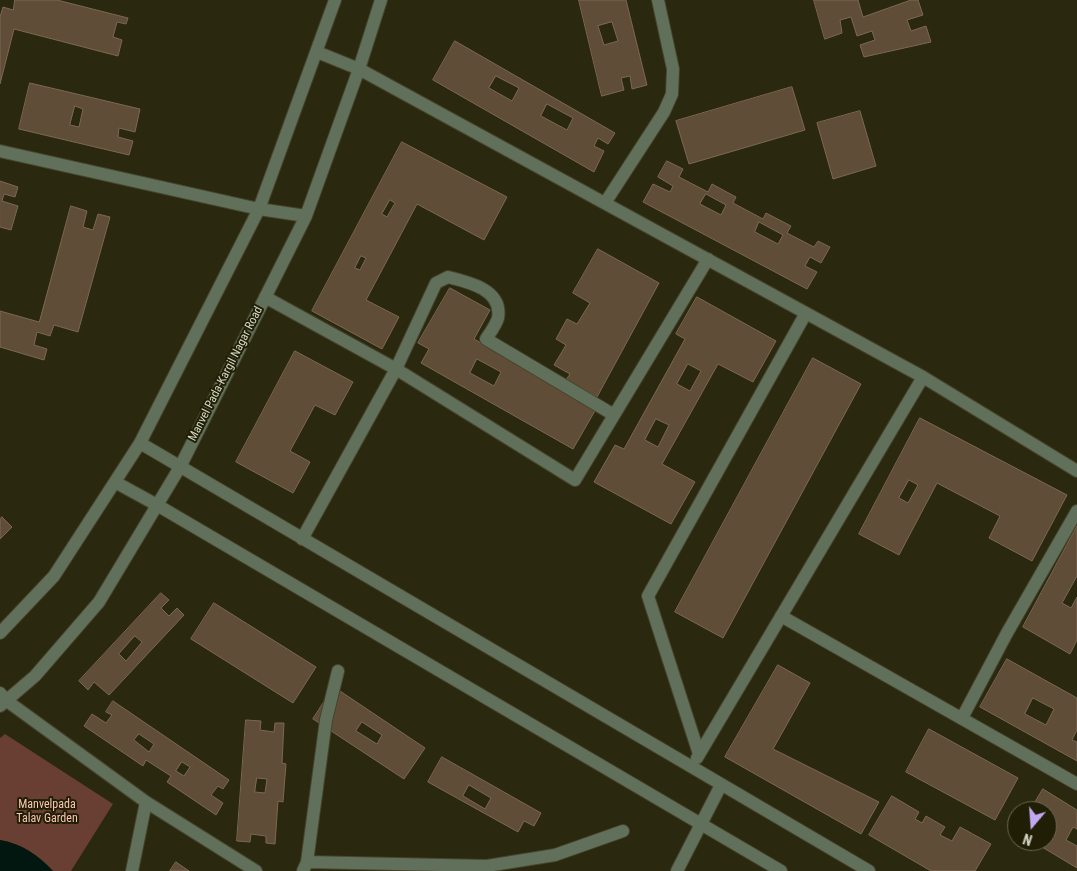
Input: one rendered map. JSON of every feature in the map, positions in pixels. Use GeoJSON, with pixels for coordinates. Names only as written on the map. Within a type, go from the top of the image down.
{"type":"FeatureCollection","features":[{"type":"Feature","properties":{"kind":"street"},"geometry":{"type":"LineString","coordinates":[[0,632],[54,576],[140,443],[259,209],[335,0]]}},
{"type":"Feature","properties":{"kind":"street","name":"Manvel Pada-Kargil Nagar Road"},"geometry":{"type":"LineString","coordinates":[[2,700],[35,676],[99,602],[180,467],[306,216],[359,69],[381,0]]}},
{"type":"Feature","properties":{"kind":"street"},"geometry":{"type":"LineString","coordinates":[[605,203],[664,112],[672,94],[673,70],[658,0]]}},
{"type":"Feature","properties":{"kind":"street"},"geometry":{"type":"LineString","coordinates":[[317,52],[359,69],[923,377],[1077,471]]}},
{"type":"Feature","properties":{"kind":"street"},"geometry":{"type":"LineString","coordinates":[[0,151],[259,209],[306,216]]}},
{"type":"Feature","properties":{"kind":"street"},"geometry":{"type":"LineString","coordinates":[[265,297],[396,369],[575,480],[708,259]]}},
{"type":"Feature","properties":{"kind":"street"},"geometry":{"type":"LineString","coordinates":[[302,539],[396,369],[436,283],[448,276],[469,282],[491,293],[498,306],[498,320],[486,340],[614,415]]}},
{"type":"Feature","properties":{"kind":"street"},"geometry":{"type":"LineString","coordinates":[[699,754],[648,596],[806,313]]}},
{"type":"Feature","properties":{"kind":"street"},"geometry":{"type":"LineString","coordinates":[[691,767],[923,377]]}},
{"type":"Feature","properties":{"kind":"street"},"geometry":{"type":"LineString","coordinates":[[140,443],[868,871]]}},
{"type":"Feature","properties":{"kind":"street"},"geometry":{"type":"LineString","coordinates":[[115,482],[781,871]]}},
{"type":"Feature","properties":{"kind":"street"},"geometry":{"type":"LineString","coordinates":[[962,718],[1007,633],[1077,511]]}},
{"type":"Feature","properties":{"kind":"street"},"geometry":{"type":"LineString","coordinates":[[781,616],[1077,784]]}},
{"type":"Feature","properties":{"kind":"street"},"geometry":{"type":"LineString","coordinates":[[338,671],[326,720],[305,866],[487,866],[555,855],[623,831]]}},
{"type":"Feature","properties":{"kind":"street"},"geometry":{"type":"LineString","coordinates":[[2,700],[146,802],[256,871]]}},
{"type":"Feature","properties":{"kind":"street"},"geometry":{"type":"LineString","coordinates":[[677,871],[721,785]]}},
{"type":"Feature","properties":{"kind":"street"},"geometry":{"type":"LineString","coordinates":[[132,871],[146,802]]}},
{"type":"Feature","properties":{"kind":"green space","name":"Manvelpada Talav Garden"},"geometry":{"type":"Polygon","coordinates":[[[5,734],[113,804],[71,871],[53,871],[29,851],[15,844],[0,840],[0,738],[5,734]]]}},
{"type":"Feature","properties":{"kind":"shaded area"},"geometry":{"type":"Polygon","coordinates":[[[0,840],[15,844],[29,851],[53,871],[0,871],[0,840]]]}},
{"type":"Feature","properties":{"kind":"building"},"geometry":{"type":"Polygon","coordinates":[[[15,0],[57,0],[128,18],[126,24],[117,22],[113,37],[122,40],[118,56],[14,29],[0,84],[0,17],[3,7],[13,10],[15,0]]]}},
{"type":"Feature","properties":{"kind":"building"},"geometry":{"type":"Polygon","coordinates":[[[579,0],[626,0],[647,85],[632,89],[630,76],[621,78],[624,90],[602,96],[579,0]],[[612,22],[598,26],[604,45],[618,41],[612,22]]]}},
{"type":"Feature","properties":{"kind":"building"},"geometry":{"type":"Polygon","coordinates":[[[814,0],[858,0],[863,17],[911,0],[918,0],[923,15],[907,20],[911,31],[926,26],[931,42],[864,57],[860,45],[875,40],[872,31],[857,36],[851,17],[840,20],[842,33],[825,39],[814,0]]]}},
{"type":"Feature","properties":{"kind":"building"},"geometry":{"type":"Polygon","coordinates":[[[455,41],[615,133],[608,144],[598,138],[594,146],[604,151],[594,172],[433,80],[455,41]],[[496,76],[489,88],[512,101],[519,88],[496,76]],[[547,104],[541,116],[567,130],[573,118],[547,104]]]}},
{"type":"Feature","properties":{"kind":"building"},"geometry":{"type":"Polygon","coordinates":[[[30,83],[140,109],[135,132],[119,128],[118,137],[133,141],[129,155],[19,129],[30,83]],[[75,106],[70,125],[79,127],[83,109],[75,106]]]}},
{"type":"Feature","properties":{"kind":"building"},"geometry":{"type":"Polygon","coordinates":[[[792,87],[805,130],[689,164],[676,121],[792,87]]]}},
{"type":"Feature","properties":{"kind":"building"},"geometry":{"type":"Polygon","coordinates":[[[860,111],[876,166],[833,179],[817,123],[860,111]]]}},
{"type":"Feature","properties":{"kind":"building"},"geometry":{"type":"Polygon","coordinates":[[[402,142],[507,197],[484,240],[417,204],[366,300],[399,317],[382,349],[312,311],[402,142]],[[390,200],[382,214],[387,217],[395,203],[390,200]],[[361,256],[355,268],[360,270],[366,258],[361,256]]]}},
{"type":"Feature","properties":{"kind":"building"},"geometry":{"type":"Polygon","coordinates":[[[667,161],[683,169],[679,177],[708,192],[712,184],[736,197],[733,203],[763,219],[766,213],[791,226],[787,233],[814,247],[818,241],[830,247],[821,263],[810,257],[805,266],[817,272],[807,289],[643,202],[653,184],[670,192],[673,186],[658,177],[667,161]],[[706,194],[700,204],[721,215],[726,205],[706,194]],[[759,222],[755,232],[778,244],[783,235],[759,222]]]}},
{"type":"Feature","properties":{"kind":"building"},"geometry":{"type":"Polygon","coordinates":[[[0,181],[18,187],[15,197],[4,194],[2,201],[18,206],[11,230],[0,227],[0,181]]]}},
{"type":"Feature","properties":{"kind":"building"},"geometry":{"type":"Polygon","coordinates":[[[71,206],[87,211],[83,227],[93,230],[98,214],[110,217],[78,332],[54,325],[50,336],[37,332],[34,345],[47,349],[44,360],[0,347],[0,311],[39,322],[71,206]]]}},
{"type":"Feature","properties":{"kind":"building"},"geometry":{"type":"Polygon","coordinates":[[[598,249],[659,283],[597,397],[566,380],[570,374],[554,365],[566,345],[556,339],[567,319],[577,324],[590,303],[573,293],[598,249]]]}},
{"type":"Feature","properties":{"kind":"building"},"geometry":{"type":"Polygon","coordinates":[[[450,288],[490,310],[474,339],[596,409],[573,449],[421,363],[429,349],[418,343],[450,288]],[[477,359],[470,373],[494,386],[501,372],[477,359]]]}},
{"type":"Feature","properties":{"kind":"building"},"geometry":{"type":"Polygon","coordinates":[[[697,297],[776,341],[753,382],[718,364],[662,464],[695,482],[671,524],[594,482],[615,445],[624,449],[685,339],[676,334],[697,297]],[[688,364],[677,384],[690,391],[701,371],[688,364]],[[656,419],[645,440],[658,447],[669,425],[656,419]]]}},
{"type":"Feature","properties":{"kind":"building"},"geometry":{"type":"Polygon","coordinates":[[[295,351],[353,382],[335,415],[315,405],[290,451],[310,462],[293,493],[236,462],[295,351]]]}},
{"type":"Feature","properties":{"kind":"building"},"geometry":{"type":"Polygon","coordinates":[[[813,358],[861,384],[723,638],[675,612],[813,358]]]}},
{"type":"Feature","properties":{"kind":"building"},"geometry":{"type":"Polygon","coordinates":[[[920,418],[1067,495],[1032,561],[989,538],[1000,516],[937,483],[899,555],[859,534],[920,418]],[[909,480],[899,498],[908,503],[918,485],[909,480]]]}},
{"type":"Feature","properties":{"kind":"building"},"geometry":{"type":"Polygon","coordinates":[[[2,517],[12,527],[0,539],[0,519],[2,517]]]}},
{"type":"Feature","properties":{"kind":"building"},"geometry":{"type":"Polygon","coordinates":[[[1077,526],[1077,576],[1062,603],[1071,608],[1077,597],[1077,640],[1070,654],[1023,627],[1077,526]]]}},
{"type":"Feature","properties":{"kind":"building"},"geometry":{"type":"Polygon","coordinates":[[[161,593],[169,600],[161,608],[169,616],[177,608],[184,615],[109,695],[94,682],[88,690],[79,681],[161,593]],[[135,636],[119,654],[126,661],[142,642],[135,636]]]}},
{"type":"Feature","properties":{"kind":"building"},"geometry":{"type":"Polygon","coordinates":[[[214,603],[316,667],[293,703],[191,639],[214,603]]]}},
{"type":"Feature","properties":{"kind":"building"},"geometry":{"type":"Polygon","coordinates":[[[1007,659],[1077,698],[1077,730],[1072,740],[1077,742],[1077,761],[980,707],[1007,659]],[[1033,698],[1025,714],[1046,725],[1054,709],[1033,698]]]}},
{"type":"Feature","properties":{"kind":"building"},"geometry":{"type":"Polygon","coordinates":[[[778,665],[810,683],[773,749],[879,802],[861,834],[725,757],[778,665]]]}},
{"type":"Feature","properties":{"kind":"building"},"geometry":{"type":"Polygon","coordinates":[[[334,687],[425,748],[404,779],[313,719],[334,687]],[[362,722],[356,731],[377,744],[382,735],[362,722]]]}},
{"type":"Feature","properties":{"kind":"building"},"geometry":{"type":"Polygon","coordinates":[[[113,701],[229,780],[223,789],[218,786],[211,795],[223,803],[216,815],[167,782],[171,776],[146,760],[143,766],[84,726],[92,714],[106,723],[112,715],[106,712],[113,701]],[[139,734],[134,740],[149,752],[154,744],[139,734]],[[182,762],[176,771],[184,776],[190,767],[182,762]]]}},
{"type":"Feature","properties":{"kind":"building"},"geometry":{"type":"Polygon","coordinates":[[[246,720],[261,721],[260,730],[274,732],[275,723],[284,723],[282,763],[286,764],[283,802],[278,801],[275,844],[266,843],[266,836],[251,834],[250,842],[237,841],[246,720]],[[257,778],[255,792],[265,793],[267,779],[257,778]]]}},
{"type":"Feature","properties":{"kind":"building"},"geometry":{"type":"Polygon","coordinates":[[[929,729],[1018,778],[995,820],[906,772],[929,729]]]}},
{"type":"Feature","properties":{"kind":"building"},"geometry":{"type":"Polygon","coordinates":[[[442,757],[541,813],[534,826],[524,821],[518,832],[428,782],[442,757]],[[469,785],[463,796],[485,809],[491,798],[469,785]]]}},
{"type":"Feature","properties":{"kind":"building"},"geometry":{"type":"Polygon","coordinates":[[[1043,789],[1077,810],[1077,829],[1073,827],[1066,840],[1077,846],[1077,868],[1049,851],[1057,851],[1057,801],[1036,801],[1043,789]]]}},
{"type":"Feature","properties":{"kind":"building"},"geometry":{"type":"Polygon","coordinates":[[[892,796],[919,812],[915,819],[922,823],[926,816],[945,827],[940,835],[952,841],[960,827],[991,844],[975,871],[931,871],[869,835],[892,796]]]}},
{"type":"Feature","properties":{"kind":"building"},"geometry":{"type":"Polygon","coordinates":[[[176,862],[189,871],[170,871],[176,862]]]}}]}
